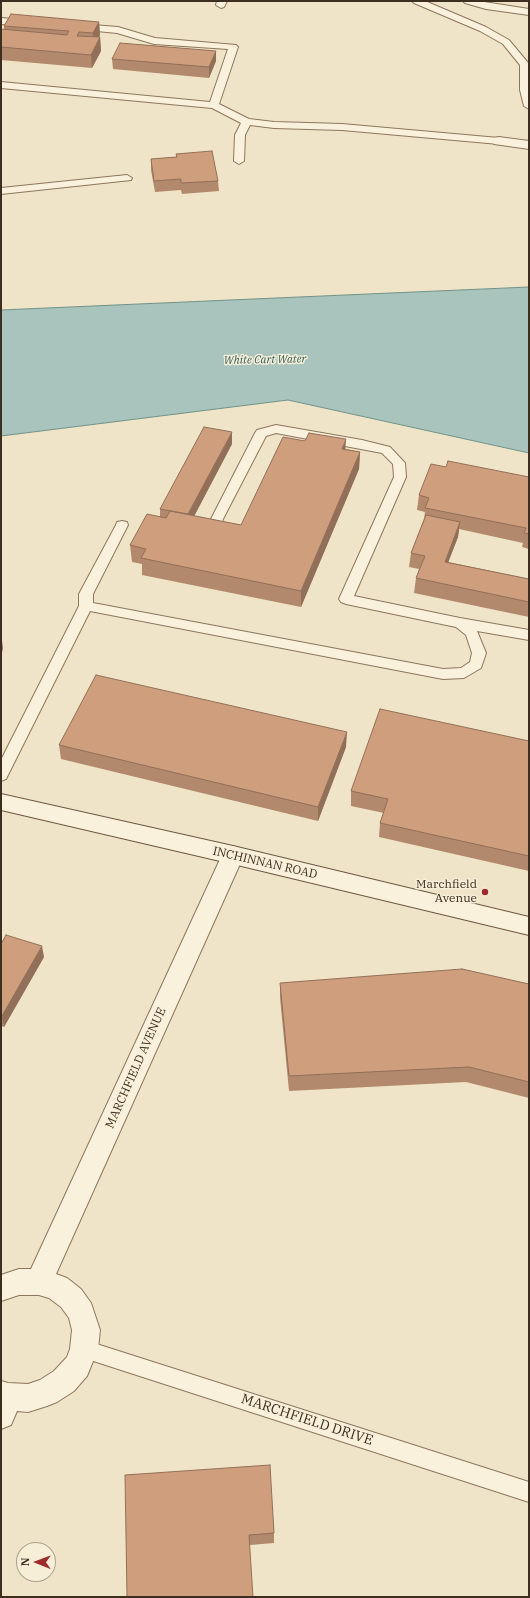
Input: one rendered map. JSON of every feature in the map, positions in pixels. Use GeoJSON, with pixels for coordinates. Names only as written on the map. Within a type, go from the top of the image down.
{"type":"FeatureCollection","features":[{"type":"Feature","properties":{"kind":"street"},"geometry":{"type":"LineString","coordinates":[[498,141],[529,145]]}},
{"type":"Feature","properties":{"kind":"street","name":"INCHINNAN ROAD"},"geometry":{"type":"LineString","coordinates":[[1,802],[233,855],[529,926]]}},
{"type":"Feature","properties":{"kind":"street","name":"MARCHFIELD AVENUE"},"geometry":{"type":"LineString","coordinates":[[39,1282],[233,855]]}},
{"type":"Feature","properties":{"kind":"street"},"geometry":{"type":"LineString","coordinates":[[1,1288],[19,1282],[39,1282],[57,1287],[71,1298],[81,1312],[86,1330],[84,1349],[77,1366],[64,1381],[47,1392],[28,1398],[3,1402]]}},
{"type":"Feature","properties":{"kind":"lane"},"geometry":{"type":"LineString","coordinates":[[416,1],[483,29],[506,42],[525,66],[525,90],[529,106]]}},
{"type":"Feature","properties":{"kind":"lane"},"geometry":{"type":"LineString","coordinates":[[468,1],[486,6],[529,12]]}},
{"type":"Feature","properties":{"kind":"lane"},"geometry":{"type":"LineString","coordinates":[[1,21],[32,23]]}},
{"type":"Feature","properties":{"kind":"lane"},"geometry":{"type":"LineString","coordinates":[[71,26],[118,30],[154,41],[234,47],[214,105]]}},
{"type":"Feature","properties":{"kind":"lane"},"geometry":{"type":"LineString","coordinates":[[1,85],[214,105],[248,122],[274,125],[342,127],[498,141]]}},
{"type":"Feature","properties":{"kind":"lane"},"geometry":{"type":"LineString","coordinates":[[239,161],[240,135],[248,122]]}},
{"type":"Feature","properties":{"kind":"lane"},"geometry":{"type":"LineString","coordinates":[[1,191],[127,178]]}},
{"type":"Feature","properties":{"kind":"lane"},"geometry":{"type":"LineString","coordinates":[[217,519],[261,433],[276,429],[362,444],[386,450],[399,462],[400,477],[346,599],[529,636]]}},
{"type":"Feature","properties":{"kind":"lane"},"geometry":{"type":"LineString","coordinates":[[1,775],[86,606],[86,594],[122,525]]}},
{"type":"Feature","properties":{"kind":"lane"},"geometry":{"type":"LineString","coordinates":[[86,606],[443,674],[464,674],[476,665],[479,653],[472,633],[460,623]]}},
{"type":"Feature","properties":{"kind":"lane","name":"MARCHFIELD DRIVE"},"geometry":{"type":"LineString","coordinates":[[84,1349],[529,1492]]}},
{"type":"Feature","properties":{"kind":"water","name":"White Cart Water"},"geometry":{"type":"Polygon","coordinates":[[[529,287],[529,453],[288,400],[1,436],[1,310],[529,287]]]}},
{"type":"Feature","properties":{"kind":"building"},"geometry":{"type":"Polygon","coordinates":[[[11,14],[99,22],[93,33],[79,32],[77,36],[100,37],[91,55],[1,47],[1,29],[67,35],[69,31],[4,26],[11,14]]]}},
{"type":"Feature","properties":{"kind":"building"},"geometry":{"type":"Polygon","coordinates":[[[120,43],[216,51],[209,67],[112,59],[120,43]]]}},
{"type":"Feature","properties":{"kind":"building"},"geometry":{"type":"Polygon","coordinates":[[[212,151],[218,181],[181,183],[181,179],[154,181],[151,159],[177,157],[176,154],[212,151]]]}},
{"type":"Feature","properties":{"kind":"building"},"geometry":{"type":"Polygon","coordinates":[[[204,427],[232,432],[188,514],[160,509],[204,427]]]}},
{"type":"Feature","properties":{"kind":"building"},"geometry":{"type":"Polygon","coordinates":[[[309,433],[346,439],[342,449],[360,452],[301,591],[141,558],[146,549],[130,545],[147,514],[166,518],[170,511],[241,525],[283,437],[305,441],[309,433]]]}},
{"type":"Feature","properties":{"kind":"building"},"geometry":{"type":"Polygon","coordinates":[[[448,461],[529,477],[529,534],[524,533],[526,528],[425,508],[429,498],[419,495],[431,464],[446,467],[448,461]]]}},
{"type":"Feature","properties":{"kind":"building"},"geometry":{"type":"Polygon","coordinates":[[[426,515],[460,522],[445,562],[529,579],[529,602],[416,578],[425,556],[411,553],[426,515]]]}},
{"type":"Feature","properties":{"kind":"building"},"geometry":{"type":"Polygon","coordinates":[[[96,675],[347,732],[318,807],[59,745],[96,675]]]}},
{"type":"Feature","properties":{"kind":"building"},"geometry":{"type":"Polygon","coordinates":[[[380,709],[529,741],[529,856],[380,823],[388,799],[351,791],[380,709]]]}},
{"type":"Feature","properties":{"kind":"building"},"geometry":{"type":"Polygon","coordinates":[[[6,935],[42,946],[1,1016],[1,944],[6,935]]]}},
{"type":"Feature","properties":{"kind":"building"},"geometry":{"type":"Polygon","coordinates":[[[462,969],[529,984],[529,1082],[469,1067],[289,1076],[280,983],[462,969]]]}},
{"type":"Feature","properties":{"kind":"building"},"geometry":{"type":"Polygon","coordinates":[[[270,1465],[274,1533],[249,1535],[253,1597],[127,1597],[125,1475],[270,1465]]]}},
{"type":"Feature","properties":{"kind":"place","name":"Marchfield Avenue"},"geometry":{"type":"Point","coordinates":[485,892]}}]}
